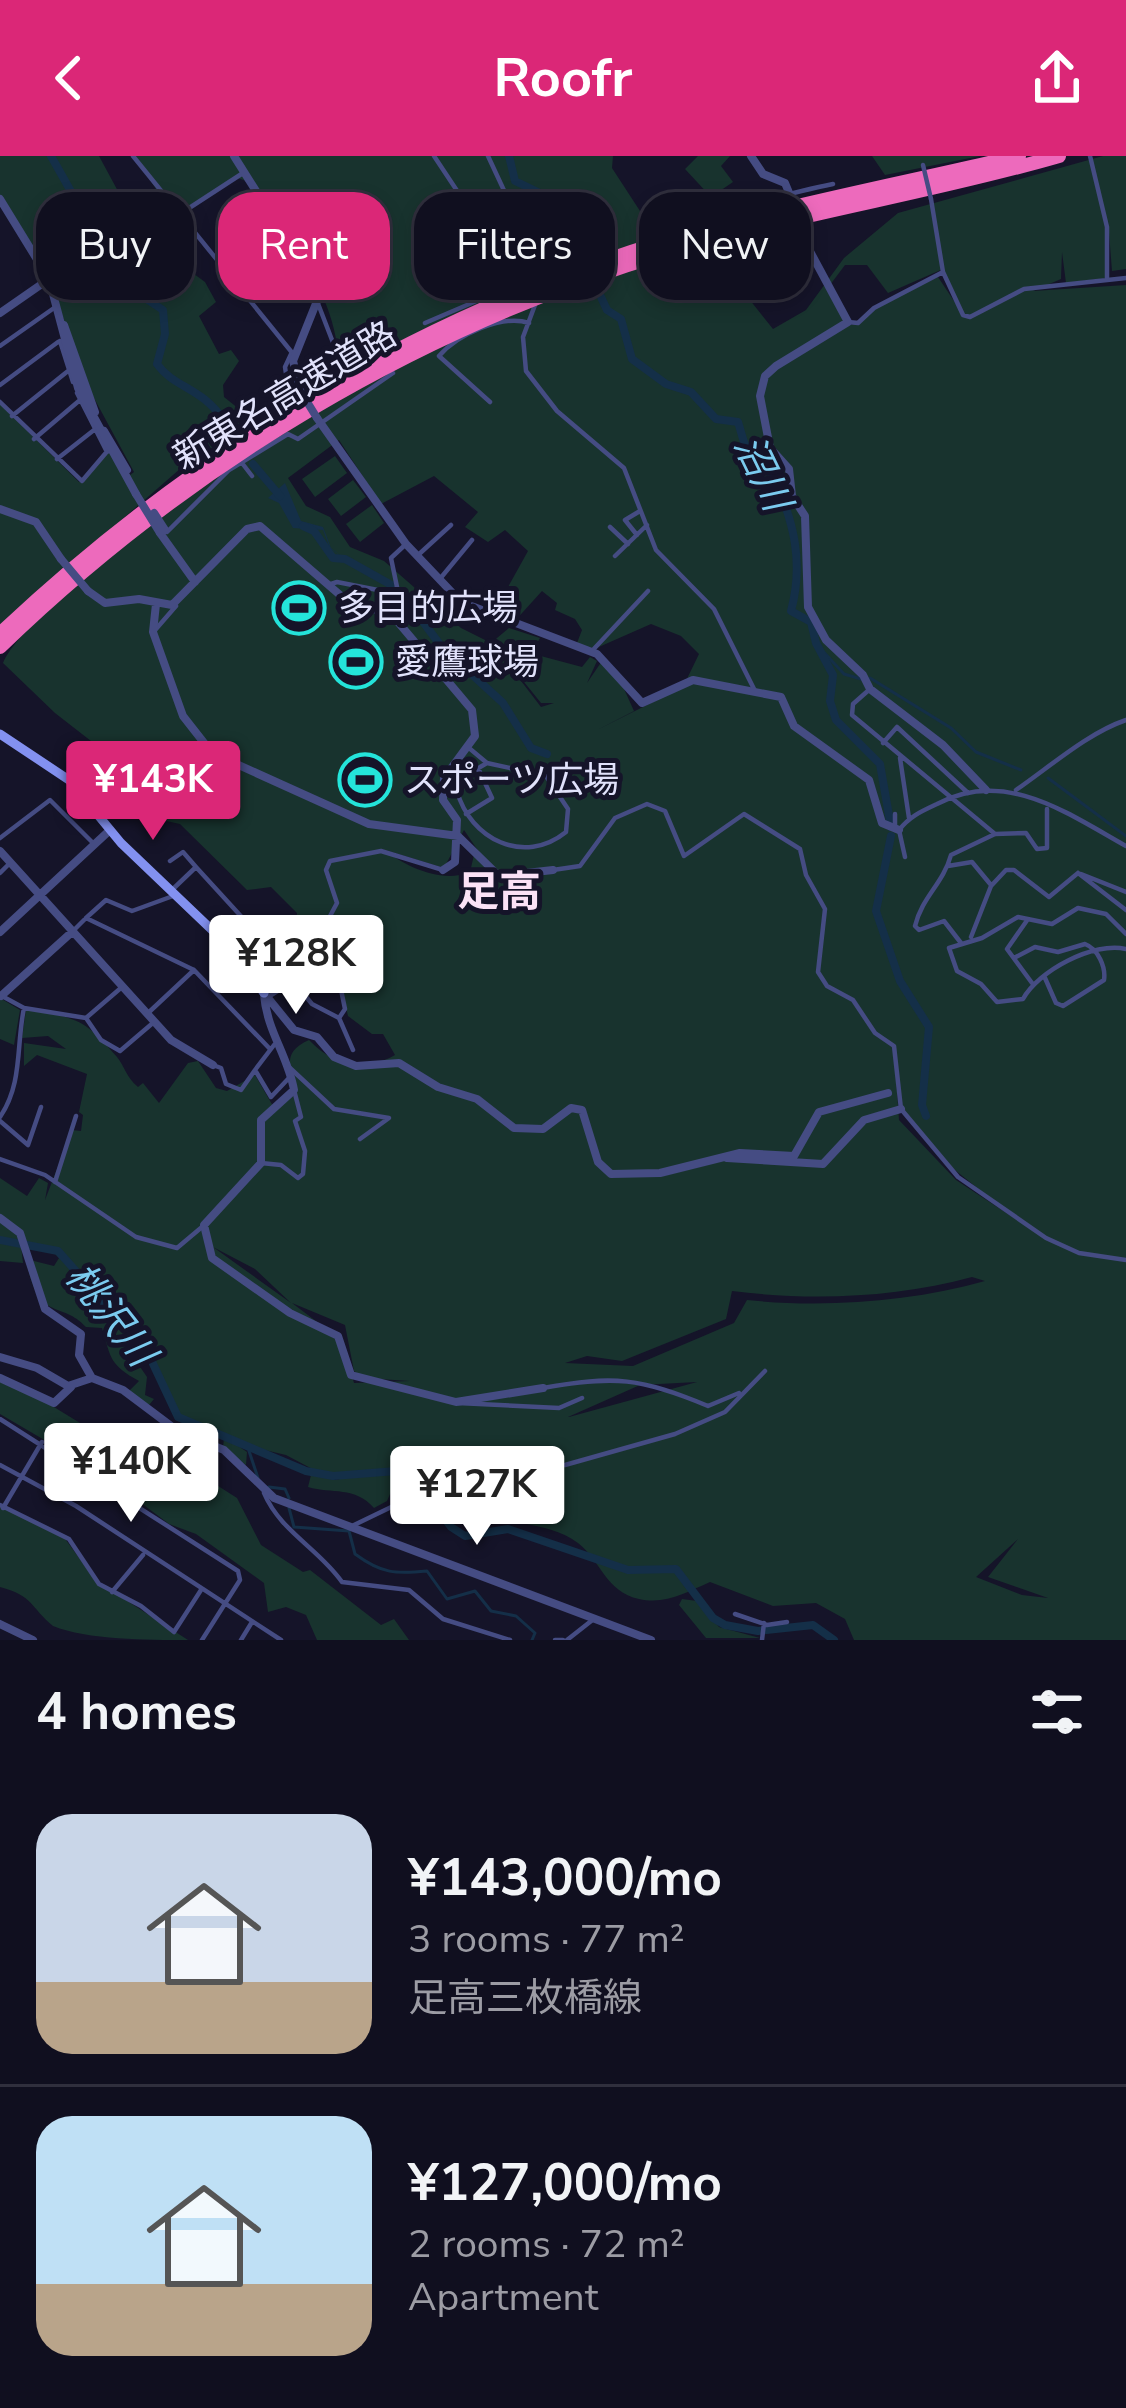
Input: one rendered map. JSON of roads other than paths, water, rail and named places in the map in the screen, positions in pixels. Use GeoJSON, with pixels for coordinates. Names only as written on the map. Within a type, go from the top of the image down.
{"type":"FeatureCollection","features":[{"type":"Feature","properties":{"kind":"highway","name":"新東名高速道路"},"geometry":{"type":"LineString","coordinates":[[3,637],[140,512],[245,437],[344,378],[466,316],[664,242],[1019,156]]}},
{"type":"Feature","properties":{"kind":"highway","name":"新東名高速道路"},"geometry":{"type":"LineString","coordinates":[[42,602],[214,470],[341,391],[474,323],[611,270],[708,241],[1059,156]]}},
{"type":"Feature","properties":{"kind":"main road"},"geometry":{"type":"LineString","coordinates":[[0,734],[64,775],[172,894],[225,941],[264,993]]}},
{"type":"Feature","properties":{"kind":"street"},"geometry":{"type":"LineString","coordinates":[[134,156],[163,192]]}},
{"type":"Feature","properties":{"kind":"street"},"geometry":{"type":"LineString","coordinates":[[234,156],[297,256],[337,353],[334,370]]}},
{"type":"Feature","properties":{"kind":"street"},"geometry":{"type":"LineString","coordinates":[[434,156],[458,192]]}},
{"type":"Feature","properties":{"kind":"street"},"geometry":{"type":"LineString","coordinates":[[488,156],[505,192]]}},
{"type":"Feature","properties":{"kind":"street"},"geometry":{"type":"LineString","coordinates":[[751,156],[763,174],[779,178],[788,192]]}},
{"type":"Feature","properties":{"kind":"street"},"geometry":{"type":"LineString","coordinates":[[919,156],[943,272],[963,315],[970,316],[1024,289],[1126,278]]}},
{"type":"Feature","properties":{"kind":"street"},"geometry":{"type":"LineString","coordinates":[[1090,156],[1107,227],[1107,278]]}},
{"type":"Feature","properties":{"kind":"street"},"geometry":{"type":"LineString","coordinates":[[194,205],[243,172]]}},
{"type":"Feature","properties":{"kind":"street"},"geometry":{"type":"LineString","coordinates":[[794,192],[833,184]]}},
{"type":"Feature","properties":{"kind":"street"},"geometry":{"type":"LineString","coordinates":[[0,199],[36,258]]}},
{"type":"Feature","properties":{"kind":"street"},"geometry":{"type":"LineString","coordinates":[[194,231],[293,353],[292,369],[302,392],[406,544],[472,609],[591,652],[610,664],[642,703],[694,680],[781,697],[794,726],[862,772],[873,786],[882,823],[897,830]]}},
{"type":"Feature","properties":{"kind":"street"},"geometry":{"type":"LineString","coordinates":[[811,253],[848,322]]}},
{"type":"Feature","properties":{"kind":"street"},"geometry":{"type":"LineString","coordinates":[[943,272],[776,366],[765,376],[760,396],[770,448],[789,469],[792,496],[805,516],[808,607],[826,640],[863,675],[870,689],[943,745],[986,790]]}},
{"type":"Feature","properties":{"kind":"street"},"geometry":{"type":"LineString","coordinates":[[0,313],[36,288]]}},
{"type":"Feature","properties":{"kind":"street"},"geometry":{"type":"LineString","coordinates":[[55,300],[68,371],[94,430],[197,580]]}},
{"type":"Feature","properties":{"kind":"street"},"geometry":{"type":"LineString","coordinates":[[424,323],[479,300]]}},
{"type":"Feature","properties":{"kind":"street"},"geometry":{"type":"LineString","coordinates":[[274,408],[289,394],[286,367],[317,301]]}},
{"type":"Feature","properties":{"kind":"street"},"geometry":{"type":"LineString","coordinates":[[535,304],[522,341],[526,371],[557,411],[624,468],[661,558],[721,619],[756,694]]}},
{"type":"Feature","properties":{"kind":"street"},"geometry":{"type":"LineString","coordinates":[[0,346],[57,307]]}},
{"type":"Feature","properties":{"kind":"street"},"geometry":{"type":"LineString","coordinates":[[490,402],[440,356],[455,342],[499,322],[529,323]]}},
{"type":"Feature","properties":{"kind":"street"},"geometry":{"type":"LineString","coordinates":[[0,385],[64,338]]}},
{"type":"Feature","properties":{"kind":"street"},"geometry":{"type":"LineString","coordinates":[[64,338],[109,449]]}},
{"type":"Feature","properties":{"kind":"street"},"geometry":{"type":"LineString","coordinates":[[12,416],[68,371]]}},
{"type":"Feature","properties":{"kind":"street"},"geometry":{"type":"LineString","coordinates":[[164,533],[205,490],[242,464],[288,434],[298,439],[318,419],[393,373]]}},
{"type":"Feature","properties":{"kind":"street"},"geometry":{"type":"LineString","coordinates":[[34,439],[80,400]]}},
{"type":"Feature","properties":{"kind":"street"},"geometry":{"type":"LineString","coordinates":[[0,403],[82,481],[109,449]]}},
{"type":"Feature","properties":{"kind":"street"},"geometry":{"type":"LineString","coordinates":[[57,459],[94,430]]}},
{"type":"Feature","properties":{"kind":"street"},"geometry":{"type":"LineString","coordinates":[[242,464],[252,476]]}},
{"type":"Feature","properties":{"kind":"street"},"geometry":{"type":"LineString","coordinates":[[0,509],[36,522],[88,591],[105,603],[179,601]]}},
{"type":"Feature","properties":{"kind":"street"},"geometry":{"type":"LineString","coordinates":[[637,535],[626,520],[642,510]]}},
{"type":"Feature","properties":{"kind":"street"},"geometry":{"type":"LineString","coordinates":[[417,556],[452,525]]}},
{"type":"Feature","properties":{"kind":"street"},"geometry":{"type":"LineString","coordinates":[[616,556],[647,525]]}},
{"type":"Feature","properties":{"kind":"street"},"geometry":{"type":"LineString","coordinates":[[153,632],[248,529],[260,526],[347,601],[392,615],[410,631],[472,710],[478,728],[469,748],[444,778],[443,800],[458,820],[455,862],[443,870],[381,851],[330,861],[326,870],[337,903],[317,934],[314,974],[299,969],[287,940],[260,920],[225,941]]}},
{"type":"Feature","properties":{"kind":"street"},"geometry":{"type":"LineString","coordinates":[[610,527],[640,548]]}},
{"type":"Feature","properties":{"kind":"street"},"geometry":{"type":"LineString","coordinates":[[439,580],[472,540]]}},
{"type":"Feature","properties":{"kind":"street"},"geometry":{"type":"LineString","coordinates":[[327,586],[337,582],[393,593],[397,586],[391,558],[406,544]]}},
{"type":"Feature","properties":{"kind":"street"},"geometry":{"type":"LineString","coordinates":[[591,652],[648,591]]}},
{"type":"Feature","properties":{"kind":"street"},"geometry":{"type":"LineString","coordinates":[[156,604],[153,632],[188,727],[212,754],[369,824],[458,836],[499,876],[580,866],[615,818],[647,804],[665,811],[684,856],[744,814],[794,844],[825,909],[818,972],[827,986],[853,1000],[875,1033],[894,1046],[901,1109],[958,1177],[1046,1238],[1079,1253],[1126,1260]]}},
{"type":"Feature","properties":{"kind":"street"},"geometry":{"type":"LineString","coordinates":[[605,618],[614,627]]}},
{"type":"Feature","properties":{"kind":"street"},"geometry":{"type":"LineString","coordinates":[[592,631],[602,640]]}},
{"type":"Feature","properties":{"kind":"street"},"geometry":{"type":"LineString","coordinates":[[870,689],[850,709],[883,743],[995,834]]}},
{"type":"Feature","properties":{"kind":"street"},"geometry":{"type":"LineString","coordinates":[[1016,790],[1087,742],[1101,725],[1126,720]]}},
{"type":"Feature","properties":{"kind":"street"},"geometry":{"type":"LineString","coordinates":[[883,743],[897,728],[968,793]]}},
{"type":"Feature","properties":{"kind":"street"},"geometry":{"type":"LineString","coordinates":[[469,748],[487,763],[547,776],[563,796],[570,826],[548,844],[519,847],[488,837],[466,814],[457,791],[463,777],[487,763]]}},
{"type":"Feature","properties":{"kind":"street"},"geometry":{"type":"LineString","coordinates":[[901,758],[909,818]]}},
{"type":"Feature","properties":{"kind":"street"},"geometry":{"type":"LineString","coordinates":[[466,814],[492,798],[478,768]]}},
{"type":"Feature","properties":{"kind":"street"},"geometry":{"type":"LineString","coordinates":[[897,830],[947,797],[1016,790],[1035,796],[1047,809],[1071,813],[1126,846]]}},
{"type":"Feature","properties":{"kind":"street"},"geometry":{"type":"LineString","coordinates":[[0,838],[50,800],[94,844]]}},
{"type":"Feature","properties":{"kind":"street"},"geometry":{"type":"LineString","coordinates":[[961,943],[944,921],[919,930],[915,926],[924,899],[939,888],[951,856],[995,834],[1026,833],[1044,850],[1049,846],[1047,809]]}},
{"type":"Feature","properties":{"kind":"street"},"geometry":{"type":"LineString","coordinates":[[895,814],[905,857]]}},
{"type":"Feature","properties":{"kind":"street"},"geometry":{"type":"LineString","coordinates":[[0,932],[110,830]]}},
{"type":"Feature","properties":{"kind":"street"},"geometry":{"type":"LineString","coordinates":[[0,851],[171,1040],[221,1068],[226,1084],[241,1090],[272,1047],[264,993],[282,970],[286,952],[274,933]]}},
{"type":"Feature","properties":{"kind":"street"},"geometry":{"type":"LineString","coordinates":[[170,861],[183,852],[249,926]]}},
{"type":"Feature","properties":{"kind":"street"},"geometry":{"type":"LineString","coordinates":[[948,866],[972,862],[991,886]]}},
{"type":"Feature","properties":{"kind":"street"},"geometry":{"type":"LineString","coordinates":[[0,873],[10,863]]}},
{"type":"Feature","properties":{"kind":"street"},"geometry":{"type":"LineString","coordinates":[[127,1060],[101,1040],[86,1018],[24,1009],[0,996],[106,900],[132,911],[172,894],[196,868]]}},
{"type":"Feature","properties":{"kind":"street"},"geometry":{"type":"LineString","coordinates":[[971,937],[991,886],[1014,870],[1049,896],[1078,873]]}},
{"type":"Feature","properties":{"kind":"street"},"geometry":{"type":"LineString","coordinates":[[1078,873],[1126,892]]}},
{"type":"Feature","properties":{"kind":"street"},"geometry":{"type":"LineString","coordinates":[[1078,873],[1126,910]]}},
{"type":"Feature","properties":{"kind":"street"},"geometry":{"type":"LineString","coordinates":[[1126,934],[1106,914],[1087,909],[1052,924],[1018,917],[982,938],[971,937],[949,948],[957,971],[981,984],[993,1000],[1019,1000],[1032,983],[1095,950],[1126,949]]}},
{"type":"Feature","properties":{"kind":"street"},"geometry":{"type":"LineString","coordinates":[[86,918],[194,970],[334,1109],[401,1119]]}},
{"type":"Feature","properties":{"kind":"street"},"geometry":{"type":"LineString","coordinates":[[1028,918],[1009,943],[1032,983]]}},
{"type":"Feature","properties":{"kind":"street"},"geometry":{"type":"LineString","coordinates":[[1014,958],[1035,947],[1058,952],[1081,943],[1095,950],[1104,980],[1065,1005],[1058,1004],[1045,976]]}},
{"type":"Feature","properties":{"kind":"street"},"geometry":{"type":"LineString","coordinates":[[274,958],[312,1004],[339,1018],[353,1050]]}},
{"type":"Feature","properties":{"kind":"street"},"geometry":{"type":"LineString","coordinates":[[314,962],[339,980],[346,1009],[339,1018]]}},
{"type":"Feature","properties":{"kind":"street"},"geometry":{"type":"LineString","coordinates":[[120,1051],[194,970]]}},
{"type":"Feature","properties":{"kind":"street"},"geometry":{"type":"LineString","coordinates":[[264,993],[292,982]]}},
{"type":"Feature","properties":{"kind":"street"},"geometry":{"type":"LineString","coordinates":[[86,1018],[122,987]]}},
{"type":"Feature","properties":{"kind":"street"},"geometry":{"type":"LineString","coordinates":[[264,993],[294,1030],[317,1037],[334,1057],[356,1066],[399,1063],[438,1087],[477,1099],[514,1128],[543,1130],[571,1108],[582,1110],[598,1162],[611,1174],[660,1173],[740,1153],[794,1156],[819,1112],[888,1093]]}},
{"type":"Feature","properties":{"kind":"street"},"geometry":{"type":"LineString","coordinates":[[24,1009],[17,1038],[20,1070],[0,1119],[28,1145],[41,1107]]}},
{"type":"Feature","properties":{"kind":"street"},"geometry":{"type":"LineString","coordinates":[[255,1070],[271,1096],[289,1079],[286,1064]]}},
{"type":"Feature","properties":{"kind":"street"},"geometry":{"type":"LineString","coordinates":[[278,1074],[286,1064]]}},
{"type":"Feature","properties":{"kind":"street"},"geometry":{"type":"LineString","coordinates":[[261,1163],[281,1165],[298,1178],[303,1174],[304,1151],[295,1121],[301,1117],[301,1106],[286,1064]]}},
{"type":"Feature","properties":{"kind":"street"},"geometry":{"type":"LineString","coordinates":[[0,1159],[56,1182],[136,1237],[168,1248],[187,1242],[261,1163],[260,1120],[294,1090]]}},
{"type":"Feature","properties":{"kind":"street"},"geometry":{"type":"LineString","coordinates":[[716,1157],[823,1164],[864,1120],[901,1109]]}},
{"type":"Feature","properties":{"kind":"street"},"geometry":{"type":"LineString","coordinates":[[56,1182],[76,1115]]}},
{"type":"Feature","properties":{"kind":"street"},"geometry":{"type":"LineString","coordinates":[[360,1138],[388,1118]]}},
{"type":"Feature","properties":{"kind":"street"},"geometry":{"type":"LineString","coordinates":[[0,1218],[22,1241],[45,1309],[81,1334],[79,1355],[92,1378],[123,1390],[184,1434],[224,1450],[264,1493],[293,1535],[328,1560],[342,1582],[410,1590],[443,1619],[510,1640]]}},
{"type":"Feature","properties":{"kind":"street"},"geometry":{"type":"LineString","coordinates":[[205,1225],[207,1250],[218,1266],[290,1313],[338,1336],[351,1375],[455,1402],[559,1408],[582,1398]]}},
{"type":"Feature","properties":{"kind":"street"},"geometry":{"type":"LineString","coordinates":[[0,1357],[33,1366],[71,1387]]}},
{"type":"Feature","properties":{"kind":"street"},"geometry":{"type":"LineString","coordinates":[[354,1525],[468,1470],[565,1465],[675,1434],[725,1412],[765,1371]]}},
{"type":"Feature","properties":{"kind":"street"},"geometry":{"type":"LineString","coordinates":[[455,1402],[602,1376],[673,1389],[709,1406],[740,1394]]}},
{"type":"Feature","properties":{"kind":"street"},"geometry":{"type":"LineString","coordinates":[[0,1378],[54,1403],[71,1387],[92,1378]]}},
{"type":"Feature","properties":{"kind":"street"},"geometry":{"type":"LineString","coordinates":[[0,1419],[238,1570],[240,1580],[202,1640]]}},
{"type":"Feature","properties":{"kind":"street"},"geometry":{"type":"LineString","coordinates":[[42,1442],[2,1506],[69,1539],[96,1581],[141,1606],[174,1633],[201,1591]]}},
{"type":"Feature","properties":{"kind":"street"},"geometry":{"type":"LineString","coordinates":[[0,1465],[281,1640]]}},
{"type":"Feature","properties":{"kind":"street"},"geometry":{"type":"LineString","coordinates":[[264,1493],[651,1640]]}},
{"type":"Feature","properties":{"kind":"street"},"geometry":{"type":"LineString","coordinates":[[112,1592],[144,1553]]}},
{"type":"Feature","properties":{"kind":"street"},"geometry":{"type":"LineString","coordinates":[[735,1614],[764,1631],[787,1622]]}},
{"type":"Feature","properties":{"kind":"street"},"geometry":{"type":"LineString","coordinates":[[562,1640],[595,1618]]}},
{"type":"Feature","properties":{"kind":"street"},"geometry":{"type":"LineString","coordinates":[[241,1640],[252,1622]]}},
{"type":"Feature","properties":{"kind":"street"},"geometry":{"type":"LineString","coordinates":[[0,1624],[33,1640]]}},
{"type":"Feature","properties":{"kind":"water"},"geometry":{"type":"Polygon","coordinates":[[[285,483],[301,521],[323,527],[331,548],[342,557],[330,548],[323,530],[293,528],[279,503],[268,498],[285,483]]]}},
{"type":"Feature","properties":{"kind":"waterway"},"geometry":{"type":"LineString","coordinates":[[51,156],[73,195],[95,277],[106,287],[145,298],[163,310],[165,334],[157,364],[207,401],[225,422]]}},
{"type":"Feature","properties":{"kind":"waterway","name":"沼川"},"geometry":{"type":"LineString","coordinates":[[509,156],[515,181],[538,192]]}},
{"type":"Feature","properties":{"kind":"waterway","name":"沼川"},"geometry":{"type":"LineString","coordinates":[[602,300],[607,310],[621,319],[632,359],[666,384],[691,392],[716,419],[738,422],[749,453],[773,476],[795,542],[797,576],[791,611],[811,622],[833,675],[830,701],[836,720],[880,764],[891,827]]}},
{"type":"Feature","properties":{"kind":"waterway"},"geometry":{"type":"LineString","coordinates":[[253,464],[280,496]]}},
{"type":"Feature","properties":{"kind":"waterway"},"geometry":{"type":"LineString","coordinates":[[303,526],[314,531],[333,558],[345,559],[395,587]]}},
{"type":"Feature","properties":{"kind":"waterway"},"geometry":{"type":"LineString","coordinates":[[400,591],[441,646],[503,703],[531,748],[547,754]]}},
{"type":"Feature","properties":{"kind":"waterway"},"geometry":{"type":"LineString","coordinates":[[819,647],[844,674],[861,679]]}},
{"type":"Feature","properties":{"kind":"waterway"},"geometry":{"type":"LineString","coordinates":[[870,678],[951,728],[976,752],[1021,770]]}},
{"type":"Feature","properties":{"kind":"waterway"},"geometry":{"type":"LineString","coordinates":[[1048,778],[1126,836]]}},
{"type":"Feature","properties":{"kind":"waterway","name":"沼川"},"geometry":{"type":"LineString","coordinates":[[891,836],[876,911],[900,981],[929,1027],[922,1105],[926,1116]]}},
{"type":"Feature","properties":{"kind":"waterway","name":"桃沢川"},"geometry":{"type":"LineString","coordinates":[[0,1240],[58,1251],[147,1351],[178,1417],[306,1471],[333,1476],[409,1470],[451,1527],[465,1536],[508,1529],[628,1570],[676,1569],[713,1618],[725,1625],[758,1631],[813,1625],[834,1640]]}},
{"type":"Feature","properties":{"kind":"waterway"},"geometry":{"type":"LineString","coordinates":[[249,1451],[258,1478]]}},
{"type":"Feature","properties":{"kind":"waterway"},"geometry":{"type":"LineString","coordinates":[[269,1487],[285,1489],[289,1498]]}},
{"type":"Feature","properties":{"kind":"waterway"},"geometry":{"type":"LineString","coordinates":[[289,1508],[294,1527],[349,1531],[355,1554],[373,1566],[398,1572],[427,1571],[447,1599],[475,1591],[491,1611],[516,1616],[535,1633],[532,1640]]}},
{"type":"Feature","properties":{"kind":"place","name":"多目的広場"},"geometry":{"type":"Point","coordinates":[299,608]}},
{"type":"Feature","properties":{"kind":"place","name":"愛鷹球場"},"geometry":{"type":"Point","coordinates":[356,662]}},
{"type":"Feature","properties":{"kind":"place","name":"スポーツ広場"},"geometry":{"type":"Point","coordinates":[365,780]}},
{"type":"Feature","properties":{"kind":"district","name":"足高"},"geometry":{"type":"Point","coordinates":[499,892]}}]}
